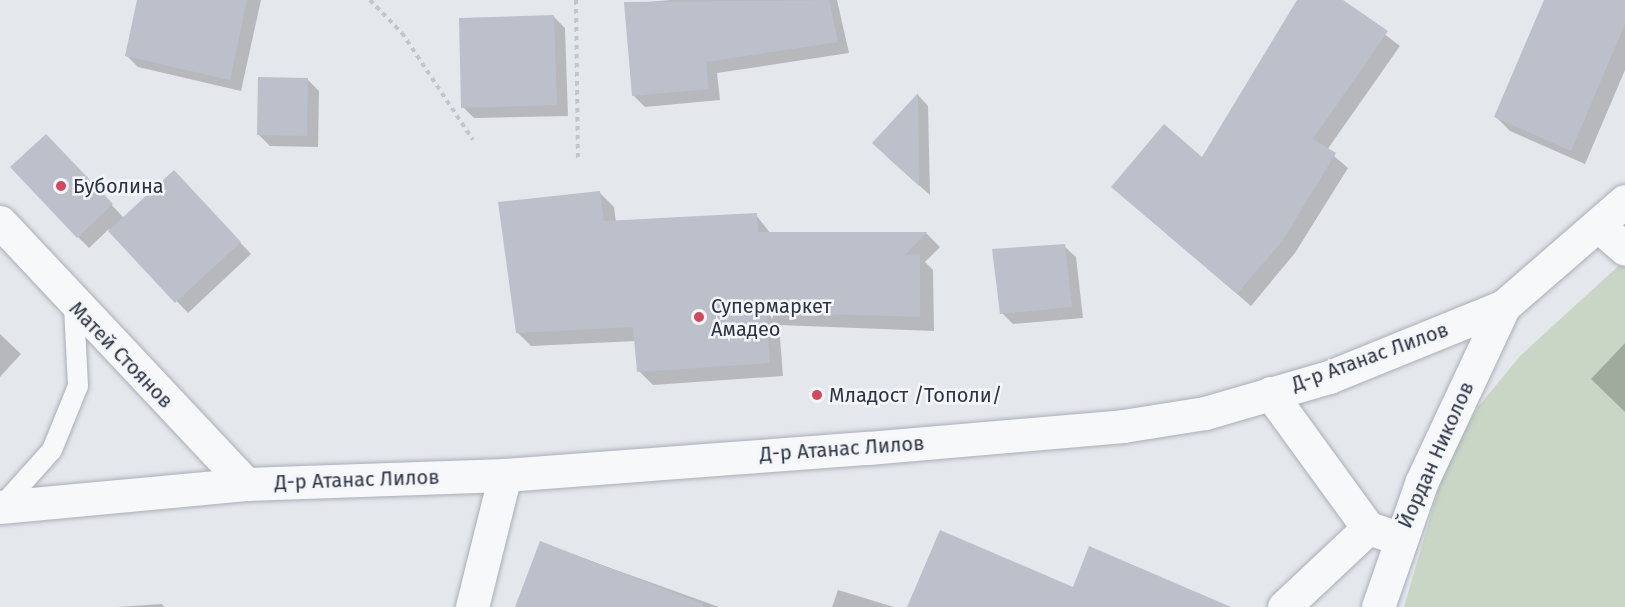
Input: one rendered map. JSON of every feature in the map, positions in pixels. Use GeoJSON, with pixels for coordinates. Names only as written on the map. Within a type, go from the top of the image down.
{"type":"FeatureCollection","features":[{"type":"Feature","properties":{"kind":"street","name":"Д-р Атанас Лилов"},"geometry":{"type":"LineString","coordinates":[[1,507],[246,484],[505,475],[1123,426],[1205,413],[1329,377],[1504,306],[1600,227],[1625,201]]}},
{"type":"Feature","properties":{"kind":"street","name":"Матей Стоянов"},"geometry":{"type":"LineString","coordinates":[[0,222],[74,306],[246,484]]}},
{"type":"Feature","properties":{"kind":"street"},"geometry":{"type":"LineString","coordinates":[[1600,227],[1625,249]]}},
{"type":"Feature","properties":{"kind":"street","name":"Йордан Николов"},"geometry":{"type":"LineString","coordinates":[[1378,607],[1399,538],[1504,306]]}},
{"type":"Feature","properties":{"kind":"street"},"geometry":{"type":"LineString","coordinates":[[1270,393],[1368,528],[1399,538]]}},
{"type":"Feature","properties":{"kind":"street"},"geometry":{"type":"LineString","coordinates":[[472,607],[505,475]]}},
{"type":"Feature","properties":{"kind":"street"},"geometry":{"type":"LineString","coordinates":[[1284,607],[1368,528]]}},
{"type":"Feature","properties":{"kind":"lane"},"geometry":{"type":"LineString","coordinates":[[1,507],[52,450],[78,386],[74,306]]}},
{"type":"Feature","properties":{"kind":"path"},"geometry":{"type":"LineString","coordinates":[[370,0],[402,33],[473,140]]}},
{"type":"Feature","properties":{"kind":"path"},"geometry":{"type":"LineString","coordinates":[[576,0],[578,160]]}},
{"type":"Feature","properties":{"kind":"green space"},"geometry":{"type":"Polygon","coordinates":[[[1625,260],[1625,607],[1404,607],[1444,470],[1478,407],[1520,356],[1625,260]]]}},
{"type":"Feature","properties":{"kind":"building"},"geometry":{"type":"Polygon","coordinates":[[[137,0],[247,0],[230,80],[125,56],[137,0]]]}},
{"type":"Feature","properties":{"kind":"building"},"geometry":{"type":"Polygon","coordinates":[[[829,0],[838,42],[706,62],[709,89],[632,96],[624,2],[829,0]]]}},
{"type":"Feature","properties":{"kind":"building"},"geometry":{"type":"Polygon","coordinates":[[[1297,0],[1343,0],[1388,31],[1313,139],[1336,153],[1283,240],[1237,294],[1111,187],[1164,124],[1202,157],[1297,0]]]}},
{"type":"Feature","properties":{"kind":"building"},"geometry":{"type":"Polygon","coordinates":[[[1544,0],[1625,0],[1625,24],[1571,151],[1494,117],[1544,0]]]}},
{"type":"Feature","properties":{"kind":"building"},"geometry":{"type":"Polygon","coordinates":[[[554,15],[557,105],[461,108],[459,18],[554,15]]]}},
{"type":"Feature","properties":{"kind":"building"},"geometry":{"type":"Polygon","coordinates":[[[258,77],[308,78],[307,136],[257,135],[258,77]]]}},
{"type":"Feature","properties":{"kind":"building"},"geometry":{"type":"Polygon","coordinates":[[[918,93],[919,186],[872,143],[918,93]]]}},
{"type":"Feature","properties":{"kind":"building","name":"Буболина"},"geometry":{"type":"Polygon","coordinates":[[[46,134],[113,204],[77,238],[10,167],[46,134]]]}},
{"type":"Feature","properties":{"kind":"building"},"geometry":{"type":"Polygon","coordinates":[[[174,170],[241,242],[175,303],[108,231],[174,170]]]}},
{"type":"Feature","properties":{"kind":"building"},"geometry":{"type":"Polygon","coordinates":[[[600,191],[604,221],[757,213],[758,232],[927,232],[905,255],[920,254],[920,317],[766,312],[770,363],[637,372],[633,327],[516,333],[498,202],[600,191]]]}},
{"type":"Feature","properties":{"kind":"building"},"geometry":{"type":"Polygon","coordinates":[[[1065,244],[1072,307],[1000,314],[992,249],[1065,244]]]}},
{"type":"Feature","properties":{"kind":"building"},"geometry":{"type":"Polygon","coordinates":[[[940,530],[1073,587],[1089,546],[1231,607],[907,607],[940,530]]]}},
{"type":"Feature","properties":{"kind":"building"},"geometry":{"type":"Polygon","coordinates":[[[540,541],[703,604],[703,607],[515,607],[540,541]]]}},
{"type":"Feature","properties":{"kind":"place","name":"Буболина"},"geometry":{"type":"Point","coordinates":[61,186]}},
{"type":"Feature","properties":{"kind":"place","name":"Супермаркет Амадео"},"geometry":{"type":"Point","coordinates":[699,317]}},
{"type":"Feature","properties":{"kind":"place","name":"Младост /Тополи/"},"geometry":{"type":"Point","coordinates":[817,395]}}]}
